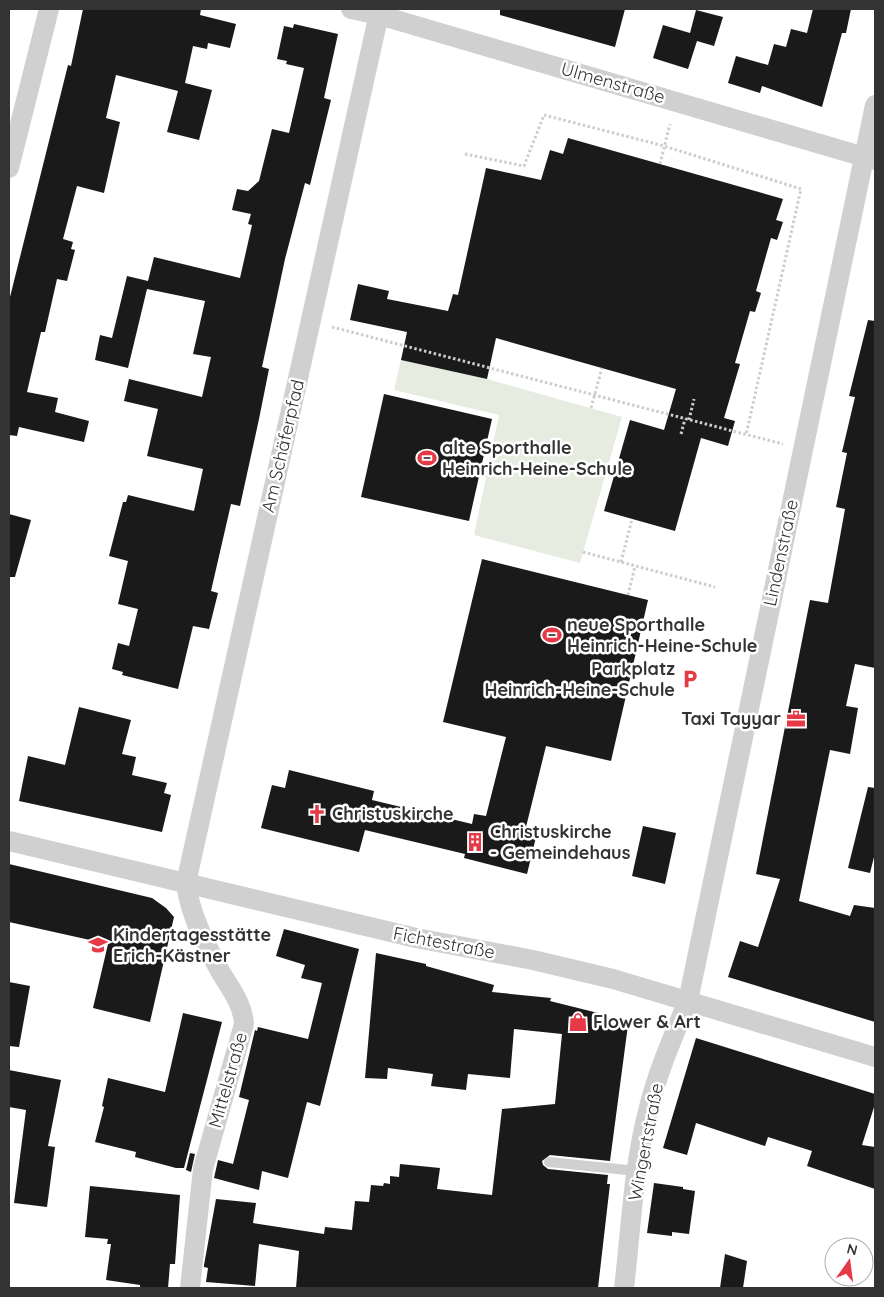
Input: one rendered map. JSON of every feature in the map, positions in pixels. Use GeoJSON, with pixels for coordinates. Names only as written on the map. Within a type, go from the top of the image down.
{"type":"FeatureCollection","features":[{"type":"Feature","properties":{"kind":"street"},"geometry":{"type":"LineString","coordinates":[[9,168],[48,9]]}},
{"type":"Feature","properties":{"kind":"street","name":"Ulmenstraße"},"geometry":{"type":"LineString","coordinates":[[351,9],[380,12],[870,158]]}},
{"type":"Feature","properties":{"kind":"street","name":"Am Schäferpfad"},"geometry":{"type":"LineString","coordinates":[[186,883],[380,12]]}},
{"type":"Feature","properties":{"kind":"street","name":"Lindenstraße"},"geometry":{"type":"LineString","coordinates":[[688,1001],[803,449],[870,158],[875,105]]}},
{"type":"Feature","properties":{"kind":"street","name":"Fichtestraße"},"geometry":{"type":"LineString","coordinates":[[9,841],[416,938],[533,960],[613,979],[875,1057]]}},
{"type":"Feature","properties":{"kind":"street","name":"Mittelstraße"},"geometry":{"type":"LineString","coordinates":[[186,883],[188,900],[196,922],[241,1008],[244,1024],[203,1168],[190,1288]]}},
{"type":"Feature","properties":{"kind":"street","name":"Wingertstraße"},"geometry":{"type":"LineString","coordinates":[[624,1288],[637,1171],[647,1113],[656,1082],[688,1001]]}},
{"type":"Feature","properties":{"kind":"lane"},"geometry":{"type":"LineString","coordinates":[[549,1162],[637,1171]]}},
{"type":"Feature","properties":{"kind":"path"},"geometry":{"type":"LineString","coordinates":[[660,164],[676,101]]}},
{"type":"Feature","properties":{"kind":"path"},"geometry":{"type":"LineString","coordinates":[[465,154],[524,166],[544,115],[664,146],[801,189],[746,435]]}},
{"type":"Feature","properties":{"kind":"path"},"geometry":{"type":"LineString","coordinates":[[311,322],[803,449]]}},
{"type":"Feature","properties":{"kind":"path"},"geometry":{"type":"LineString","coordinates":[[591,408],[602,368]]}},
{"type":"Feature","properties":{"kind":"path"},"geometry":{"type":"LineString","coordinates":[[681,434],[694,399]]}},
{"type":"Feature","properties":{"kind":"path"},"geometry":{"type":"LineString","coordinates":[[621,562],[632,519]]}},
{"type":"Feature","properties":{"kind":"path"},"geometry":{"type":"LineString","coordinates":[[583,552],[715,587]]}},
{"type":"Feature","properties":{"kind":"path"},"geometry":{"type":"LineString","coordinates":[[628,595],[635,566]]}},
{"type":"Feature","properties":{"kind":"shaded area"},"geometry":{"type":"Polygon","coordinates":[[[401,360],[487,379],[622,417],[580,563],[474,535],[499,415],[394,390],[401,360]]]}},
{"type":"Feature","properties":{"kind":"building"},"geometry":{"type":"Polygon","coordinates":[[[83,9],[201,9],[200,15],[236,24],[230,48],[208,43],[207,49],[193,46],[185,83],[212,90],[199,140],[167,132],[178,91],[116,75],[106,118],[120,122],[104,193],[77,186],[63,239],[73,242],[71,249],[75,250],[67,281],[57,279],[45,332],[41,332],[27,392],[58,398],[55,412],[89,421],[84,442],[19,427],[17,436],[9,435],[9,301],[68,65],[71,66],[83,9]]]}},
{"type":"Feature","properties":{"kind":"building"},"geometry":{"type":"Polygon","coordinates":[[[500,9],[625,9],[615,47],[500,15],[500,9]]]}},
{"type":"Feature","properties":{"kind":"building"},"geometry":{"type":"Polygon","coordinates":[[[813,9],[851,9],[846,33],[842,33],[822,107],[762,86],[760,93],[728,83],[736,56],[768,65],[774,44],[786,47],[791,29],[807,33],[813,9]]]}},
{"type":"Feature","properties":{"kind":"building"},"geometry":{"type":"Polygon","coordinates":[[[696,10],[723,17],[714,46],[697,41],[688,69],[653,58],[663,25],[690,33],[696,10]]]}},
{"type":"Feature","properties":{"kind":"building"},"geometry":{"type":"Polygon","coordinates":[[[294,24],[338,34],[324,98],[331,100],[310,185],[305,183],[285,259],[262,367],[269,369],[259,419],[240,506],[231,504],[211,591],[218,593],[209,629],[193,626],[178,689],[122,675],[123,672],[112,669],[118,643],[129,646],[138,609],[118,604],[128,561],[109,556],[123,502],[126,502],[128,495],[194,511],[203,469],[147,456],[158,409],[124,401],[129,379],[202,397],[211,357],[193,354],[205,301],[147,289],[128,368],[95,360],[100,335],[112,338],[127,276],[148,281],[154,257],[240,278],[252,225],[248,224],[251,214],[232,210],[237,189],[248,191],[259,181],[272,129],[289,133],[304,68],[286,64],[287,61],[277,59],[284,26],[293,28],[294,24]]]}},
{"type":"Feature","properties":{"kind":"building"},"geometry":{"type":"Polygon","coordinates":[[[568,138],[783,199],[776,220],[783,222],[777,240],[771,238],[756,291],[761,293],[755,312],[750,311],[735,363],[740,364],[724,418],[735,421],[728,446],[701,438],[675,531],[604,511],[630,420],[664,430],[676,389],[496,338],[487,379],[401,360],[407,332],[350,320],[358,284],[389,291],[387,299],[448,311],[453,294],[458,295],[486,168],[541,180],[550,150],[563,154],[568,138]]]}},
{"type":"Feature","properties":{"kind":"building"},"geometry":{"type":"Polygon","coordinates":[[[868,320],[875,321],[875,668],[855,664],[846,706],[858,708],[850,754],[830,750],[799,901],[850,916],[854,905],[875,908],[875,1022],[728,977],[740,941],[758,947],[780,879],[756,874],[810,600],[828,603],[845,509],[836,507],[847,453],[842,452],[855,397],[849,396],[868,320]]]}},
{"type":"Feature","properties":{"kind":"building","name":"alte Sporthalle Heinrich-Heine-Schule"},"geometry":{"type":"Polygon","coordinates":[[[384,394],[492,419],[469,521],[361,497],[384,394]]]}},
{"type":"Feature","properties":{"kind":"building"},"geometry":{"type":"Polygon","coordinates":[[[9,514],[31,520],[15,577],[9,577],[9,514]]]}},
{"type":"Feature","properties":{"kind":"building","name":"neue Sporthalle Heinrich-Heine-Schule"},"geometry":{"type":"Polygon","coordinates":[[[482,559],[648,600],[611,761],[546,746],[526,827],[538,829],[527,874],[464,858],[465,854],[365,830],[359,852],[261,828],[272,785],[285,788],[289,770],[374,791],[372,800],[472,824],[474,814],[486,816],[506,737],[443,722],[482,559]]]}},
{"type":"Feature","properties":{"kind":"building"},"geometry":{"type":"Polygon","coordinates":[[[79,707],[131,720],[122,754],[136,757],[132,775],[167,783],[164,793],[171,795],[162,832],[19,801],[28,756],[65,765],[79,707]]]}},
{"type":"Feature","properties":{"kind":"building"},"geometry":{"type":"Polygon","coordinates":[[[868,787],[875,788],[875,853],[870,873],[848,868],[868,787]]]}},
{"type":"Feature","properties":{"kind":"building"},"geometry":{"type":"Polygon","coordinates":[[[643,826],[676,833],[665,884],[632,876],[643,826]]]}},
{"type":"Feature","properties":{"kind":"building","name":"Kindertagesstätte Erich-Kästner"},"geometry":{"type":"Polygon","coordinates":[[[9,864],[152,898],[166,908],[174,917],[150,1022],[93,1008],[108,944],[9,922],[9,864]]]}},
{"type":"Feature","properties":{"kind":"building"},"geometry":{"type":"Polygon","coordinates":[[[284,929],[359,949],[320,1106],[307,1102],[288,1178],[262,1171],[259,1190],[214,1178],[218,1160],[233,1164],[249,1100],[239,1097],[255,1030],[257,1031],[258,1027],[308,1039],[322,983],[301,978],[305,965],[276,956],[284,929]]]}},
{"type":"Feature","properties":{"kind":"building"},"geometry":{"type":"Polygon","coordinates":[[[376,953],[426,964],[426,966],[494,985],[492,992],[551,998],[550,1001],[598,1013],[598,1021],[628,1025],[610,1161],[550,1155],[542,1161],[543,1165],[548,1169],[608,1175],[607,1184],[610,1184],[598,1288],[296,1288],[299,1251],[259,1244],[255,1286],[206,1282],[208,1268],[204,1267],[204,1265],[216,1199],[256,1203],[253,1223],[324,1234],[325,1227],[352,1230],[355,1201],[369,1202],[371,1185],[383,1186],[384,1183],[390,1184],[390,1176],[399,1177],[400,1164],[440,1168],[437,1189],[492,1195],[502,1109],[555,1104],[562,1034],[514,1029],[510,1078],[468,1074],[466,1090],[431,1086],[433,1074],[388,1068],[387,1079],[365,1078],[376,953]]]}},
{"type":"Feature","properties":{"kind":"building"},"geometry":{"type":"Polygon","coordinates":[[[9,982],[30,986],[19,1047],[9,1046],[9,982]]]}},
{"type":"Feature","properties":{"kind":"building"},"geometry":{"type":"Polygon","coordinates":[[[183,1013],[222,1022],[184,1168],[176,1168],[135,1157],[136,1152],[95,1142],[104,1107],[102,1106],[108,1078],[165,1092],[183,1013]]]}},
{"type":"Feature","properties":{"kind":"building"},"geometry":{"type":"Polygon","coordinates":[[[696,1038],[875,1094],[875,1104],[862,1145],[875,1147],[875,1189],[807,1166],[812,1151],[768,1137],[765,1146],[696,1123],[687,1155],[663,1148],[696,1038]]]}},
{"type":"Feature","properties":{"kind":"building"},"geometry":{"type":"Polygon","coordinates":[[[9,1070],[61,1080],[48,1146],[55,1147],[47,1207],[14,1203],[26,1110],[9,1107],[9,1070]]]}},
{"type":"Feature","properties":{"kind":"building"},"geometry":{"type":"Polygon","coordinates":[[[190,1153],[195,1154],[191,1172],[186,1170],[190,1153]]]}},
{"type":"Feature","properties":{"kind":"building"},"geometry":{"type":"Polygon","coordinates":[[[654,1183],[683,1187],[683,1189],[695,1191],[689,1234],[672,1232],[672,1236],[647,1233],[654,1183]]]}},
{"type":"Feature","properties":{"kind":"building"},"geometry":{"type":"Polygon","coordinates":[[[90,1186],[180,1195],[175,1264],[170,1264],[168,1288],[140,1288],[140,1285],[106,1280],[111,1244],[107,1244],[108,1239],[85,1237],[90,1186]]]}},
{"type":"Feature","properties":{"kind":"building"},"geometry":{"type":"Polygon","coordinates":[[[725,1254],[747,1261],[743,1288],[720,1288],[725,1254]]]}},
{"type":"Feature","properties":{"kind":"place","name":"alte Sporthalle Heinrich-Heine-Schule"},"geometry":{"type":"Point","coordinates":[427,458]}},
{"type":"Feature","properties":{"kind":"place","name":"neue Sporthalle Heinrich-Heine-Schule"},"geometry":{"type":"Point","coordinates":[552,635]}},
{"type":"Feature","properties":{"kind":"place","name":"Parkplatz Heinrich-Heine-Schule"},"geometry":{"type":"Point","coordinates":[690,679]}},
{"type":"Feature","properties":{"kind":"place","name":"Taxi Tayyar"},"geometry":{"type":"Point","coordinates":[796,719]}},
{"type":"Feature","properties":{"kind":"place","name":"Christuskirche"},"geometry":{"type":"Point","coordinates":[317,814]}},
{"type":"Feature","properties":{"kind":"place","name":"Christuskirche - Gemeindehaus"},"geometry":{"type":"Point","coordinates":[475,842]}},
{"type":"Feature","properties":{"kind":"place","name":"Kindertagesstätte Erich-Kästner"},"geometry":{"type":"Point","coordinates":[98,945]}},
{"type":"Feature","properties":{"kind":"place","name":"Flower & Art"},"geometry":{"type":"Point","coordinates":[578,1022]}}]}
